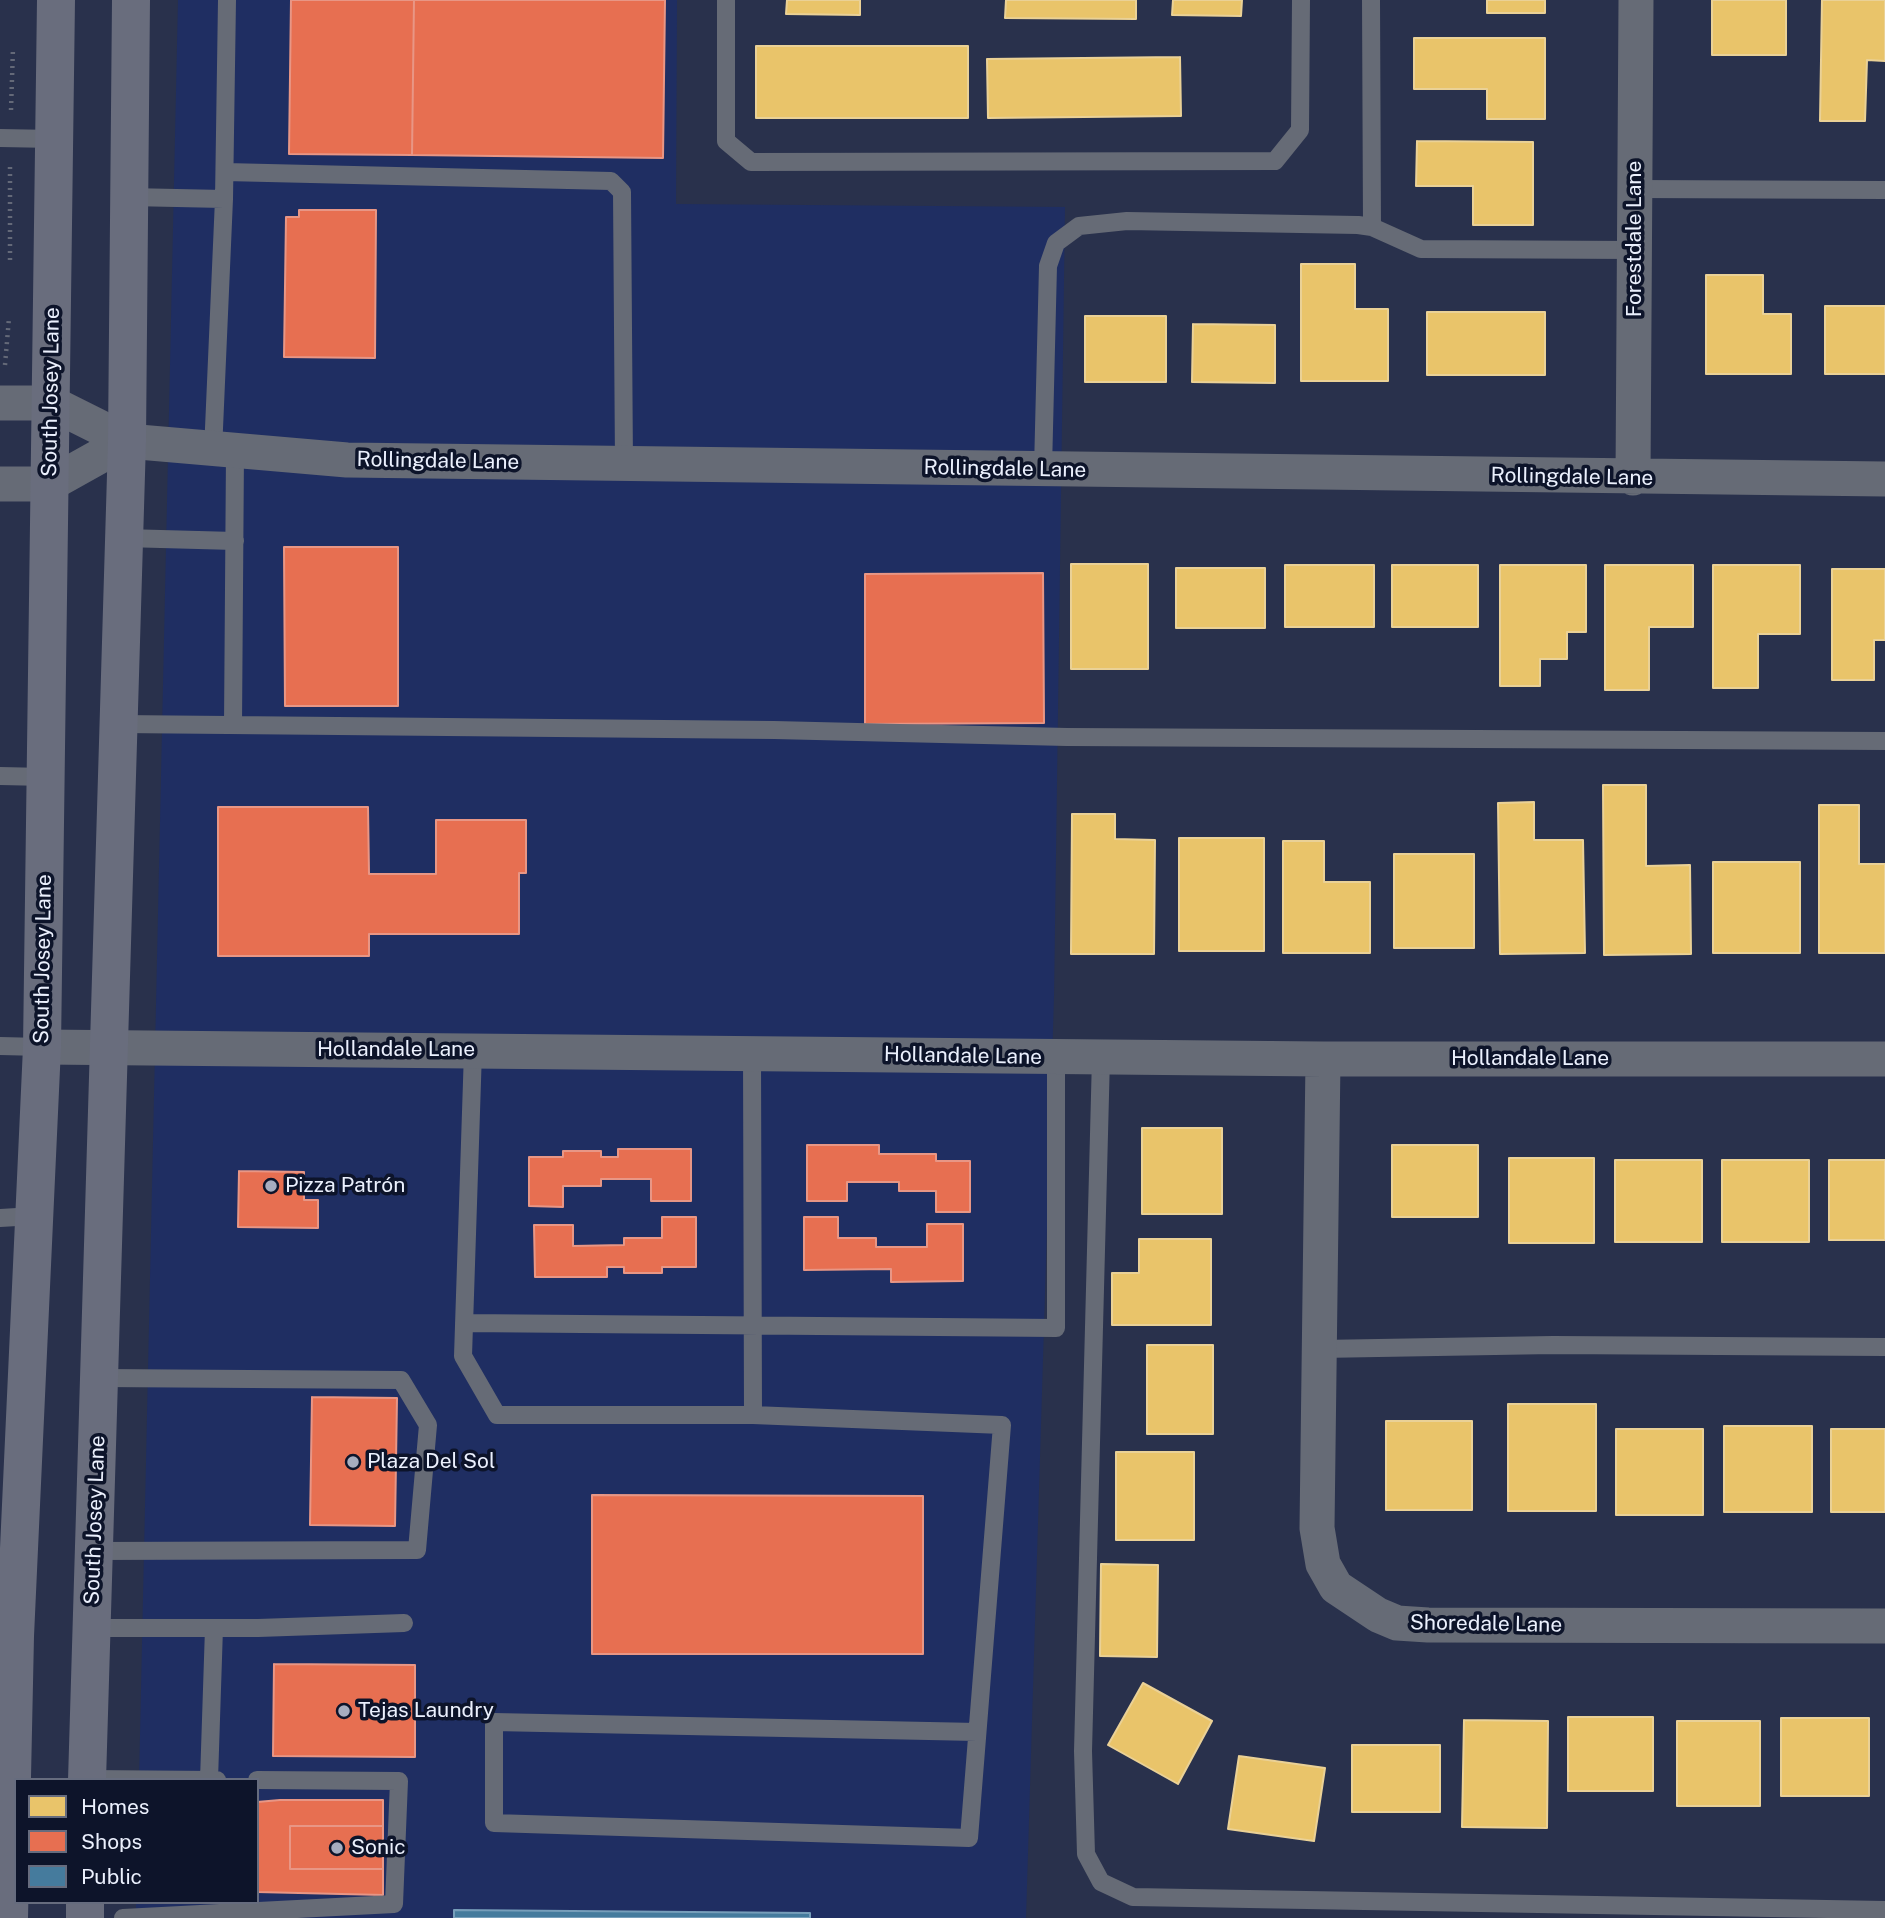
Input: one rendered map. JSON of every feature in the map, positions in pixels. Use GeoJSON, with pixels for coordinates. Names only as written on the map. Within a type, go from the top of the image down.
{"type":"FeatureCollection","features":[{"type":"Feature","properties":{"kind":"main road","name":"South Josey Lane"},"geometry":{"type":"LineString","coordinates":[[9,1918],[5,1874],[7,1681],[11,1492],[19,1405],[17,1217],[42,1047],[56,0]]}},
{"type":"Feature","properties":{"kind":"main road","name":"South Josey Lane"},"geometry":{"type":"LineString","coordinates":[[87,1778],[127,441],[131,0]]}},
{"type":"Feature","properties":{"kind":"street","name":"Forestdale Lane"},"geometry":{"type":"LineString","coordinates":[[1633,478],[1636,0]]}},
{"type":"Feature","properties":{"kind":"street"},"geometry":{"type":"LineString","coordinates":[[2,388],[51,403]]}},
{"type":"Feature","properties":{"kind":"street","name":"Rollingdale Lane"},"geometry":{"type":"LineString","coordinates":[[51,403],[127,441],[347,460],[1633,478],[1885,479]]}},
{"type":"Feature","properties":{"kind":"street"},"geometry":{"type":"LineString","coordinates":[[0,484],[50,484],[127,441]]}},
{"type":"Feature","properties":{"kind":"street","name":"Hollandale Lane"},"geometry":{"type":"LineString","coordinates":[[42,1047],[1324,1059],[1885,1059]]}},
{"type":"Feature","properties":{"kind":"street","name":"Shoredale Lane"},"geometry":{"type":"LineString","coordinates":[[1324,1059],[1317,1528],[1323,1564],[1336,1587],[1378,1615],[1397,1623],[1885,1626]]}},
{"type":"Feature","properties":{"kind":"lane"},"geometry":{"type":"LineString","coordinates":[[227,0],[224,451],[234,541],[233,725]]}},
{"type":"Feature","properties":{"kind":"lane"},"geometry":{"type":"LineString","coordinates":[[726,0],[726,141],[751,162],[1275,161],[1300,130],[1301,0]]}},
{"type":"Feature","properties":{"kind":"lane"},"geometry":{"type":"LineString","coordinates":[[1371,0],[1372,227]]}},
{"type":"Feature","properties":{"kind":"lane"},"geometry":{"type":"LineString","coordinates":[[5,138],[54,139]]}},
{"type":"Feature","properties":{"kind":"lane"},"geometry":{"type":"LineString","coordinates":[[225,172],[611,181],[622,192],[624,464]]}},
{"type":"Feature","properties":{"kind":"lane"},"geometry":{"type":"LineString","coordinates":[[1635,189],[1885,190]]}},
{"type":"Feature","properties":{"kind":"lane"},"geometry":{"type":"LineString","coordinates":[[130,197],[224,199]]}},
{"type":"Feature","properties":{"kind":"lane"},"geometry":{"type":"LineString","coordinates":[[1043,470],[1048,266],[1056,243],[1079,226],[1128,221],[1372,227],[1421,249],[1635,250]]}},
{"type":"Feature","properties":{"kind":"lane"},"geometry":{"type":"LineString","coordinates":[[124,538],[234,541]]}},
{"type":"Feature","properties":{"kind":"lane"},"geometry":{"type":"LineString","coordinates":[[119,724],[1081,737],[1885,741]]}},
{"type":"Feature","properties":{"kind":"lane"},"geometry":{"type":"LineString","coordinates":[[0,775],[46,777]]}},
{"type":"Feature","properties":{"kind":"lane"},"geometry":{"type":"LineString","coordinates":[[0,1046],[42,1047]]}},
{"type":"Feature","properties":{"kind":"lane"},"geometry":{"type":"LineString","coordinates":[[473,1051],[463,1356],[497,1415],[753,1415],[1002,1425],[978,1732],[969,1838],[494,1823],[494,1722],[978,1732]]}},
{"type":"Feature","properties":{"kind":"lane"},"geometry":{"type":"LineString","coordinates":[[752,1054],[753,1415]]}},
{"type":"Feature","properties":{"kind":"lane"},"geometry":{"type":"LineString","coordinates":[[464,1323],[1056,1328],[1056,1056]]}},
{"type":"Feature","properties":{"kind":"lane"},"geometry":{"type":"LineString","coordinates":[[1101,1057],[1083,1751],[1086,1854],[1101,1882],[1133,1897],[1885,1910]]}},
{"type":"Feature","properties":{"kind":"lane"},"geometry":{"type":"LineString","coordinates":[[1320,1349],[1553,1345],[1885,1347]]}},
{"type":"Feature","properties":{"kind":"lane"},"geometry":{"type":"LineString","coordinates":[[94,1551],[417,1550],[428,1425],[401,1380],[100,1378]]}},
{"type":"Feature","properties":{"kind":"lane"},"geometry":{"type":"LineString","coordinates":[[91,1628],[404,1623]]}},
{"type":"Feature","properties":{"kind":"lane"},"geometry":{"type":"LineString","coordinates":[[209,1778],[214,1628]]}},
{"type":"Feature","properties":{"kind":"lane"},"geometry":{"type":"LineString","coordinates":[[123,1918],[162,1909],[394,1904],[399,1781],[259,1780]]}},
{"type":"Feature","properties":{"kind":"path"},"geometry":{"type":"LineString","coordinates":[[10,262],[5,138],[13,34]]}},
{"type":"Feature","properties":{"kind":"path"},"geometry":{"type":"LineString","coordinates":[[2,388],[10,317]]}},
{"type":"Feature","properties":{"kind":"shaded area"},"geometry":{"type":"Polygon","coordinates":[[[178,0],[677,0],[676,204],[1065,207],[1054,996],[1026,1918],[136,1918],[136,1904],[259,1904],[259,1778],[139,1778],[178,0]]]}},
{"type":"Feature","properties":{"kind":"building: Homes"},"geometry":{"type":"Polygon","coordinates":[[[787,0],[860,0],[860,15],[786,14],[787,0]]]}},
{"type":"Feature","properties":{"kind":"building: Homes"},"geometry":{"type":"Polygon","coordinates":[[[1006,0],[1136,0],[1136,19],[1005,18],[1006,0]]]}},
{"type":"Feature","properties":{"kind":"building: Homes"},"geometry":{"type":"Polygon","coordinates":[[[1173,0],[1242,0],[1241,16],[1172,15],[1173,0]]]}},
{"type":"Feature","properties":{"kind":"building: Homes"},"geometry":{"type":"Polygon","coordinates":[[[1487,0],[1545,0],[1545,13],[1487,13],[1487,0]]]}},
{"type":"Feature","properties":{"kind":"building: Homes"},"geometry":{"type":"Polygon","coordinates":[[[1712,0],[1786,0],[1786,55],[1712,55],[1712,0]]]}},
{"type":"Feature","properties":{"kind":"building: Homes"},"geometry":{"type":"Polygon","coordinates":[[[1822,0],[1885,0],[1885,61],[1867,60],[1865,121],[1820,121],[1822,0]]]}},
{"type":"Feature","properties":{"kind":"building: Homes"},"geometry":{"type":"Polygon","coordinates":[[[1414,38],[1545,38],[1545,119],[1487,119],[1487,89],[1414,89],[1414,38]]]}},
{"type":"Feature","properties":{"kind":"building: Homes"},"geometry":{"type":"Polygon","coordinates":[[[756,46],[968,46],[968,118],[756,118],[756,46]]]}},
{"type":"Feature","properties":{"kind":"building: Homes"},"geometry":{"type":"Polygon","coordinates":[[[1180,57],[1181,116],[988,118],[987,59],[1180,57]]]}},
{"type":"Feature","properties":{"kind":"building: Homes"},"geometry":{"type":"Polygon","coordinates":[[[1417,141],[1533,142],[1533,225],[1473,225],[1473,186],[1416,186],[1417,141]]]}},
{"type":"Feature","properties":{"kind":"building: Homes"},"geometry":{"type":"Polygon","coordinates":[[[1301,264],[1355,264],[1355,309],[1388,309],[1388,381],[1301,381],[1301,264]]]}},
{"type":"Feature","properties":{"kind":"building: Homes"},"geometry":{"type":"Polygon","coordinates":[[[1706,275],[1763,275],[1763,314],[1791,314],[1791,374],[1706,374],[1706,275]]]}},
{"type":"Feature","properties":{"kind":"building: Homes"},"geometry":{"type":"Polygon","coordinates":[[[1825,306],[1885,306],[1885,374],[1825,374],[1825,306]]]}},
{"type":"Feature","properties":{"kind":"building: Homes"},"geometry":{"type":"Polygon","coordinates":[[[1427,312],[1545,312],[1545,375],[1427,375],[1427,312]]]}},
{"type":"Feature","properties":{"kind":"building: Homes"},"geometry":{"type":"Polygon","coordinates":[[[1085,316],[1166,316],[1166,382],[1085,382],[1085,316]]]}},
{"type":"Feature","properties":{"kind":"building: Homes"},"geometry":{"type":"Polygon","coordinates":[[[1193,324],[1275,325],[1275,383],[1192,382],[1193,324]]]}},
{"type":"Feature","properties":{"kind":"building: Homes"},"geometry":{"type":"Polygon","coordinates":[[[1071,564],[1148,564],[1148,669],[1071,669],[1071,564]]]}},
{"type":"Feature","properties":{"kind":"building: Homes"},"geometry":{"type":"Polygon","coordinates":[[[1285,565],[1374,565],[1374,627],[1285,627],[1285,565]]]}},
{"type":"Feature","properties":{"kind":"building: Homes"},"geometry":{"type":"Polygon","coordinates":[[[1392,565],[1478,565],[1478,627],[1392,627],[1392,565]]]}},
{"type":"Feature","properties":{"kind":"building: Homes"},"geometry":{"type":"Polygon","coordinates":[[[1500,565],[1586,565],[1586,632],[1567,632],[1567,659],[1540,659],[1540,686],[1500,686],[1500,565]]]}},
{"type":"Feature","properties":{"kind":"building: Homes"},"geometry":{"type":"Polygon","coordinates":[[[1605,565],[1693,565],[1693,627],[1649,627],[1649,690],[1605,690],[1605,565]]]}},
{"type":"Feature","properties":{"kind":"building: Homes"},"geometry":{"type":"Polygon","coordinates":[[[1713,565],[1800,565],[1800,634],[1758,634],[1758,688],[1713,688],[1713,565]]]}},
{"type":"Feature","properties":{"kind":"building: Homes"},"geometry":{"type":"Polygon","coordinates":[[[1176,568],[1265,568],[1265,628],[1176,628],[1176,568]]]}},
{"type":"Feature","properties":{"kind":"building: Homes"},"geometry":{"type":"Polygon","coordinates":[[[1832,569],[1885,569],[1885,640],[1874,640],[1874,680],[1832,680],[1832,569]]]}},
{"type":"Feature","properties":{"kind":"building: Homes"},"geometry":{"type":"Polygon","coordinates":[[[1603,785],[1646,785],[1646,866],[1690,865],[1691,954],[1604,955],[1603,785]]]}},
{"type":"Feature","properties":{"kind":"building: Homes"},"geometry":{"type":"Polygon","coordinates":[[[1534,802],[1534,840],[1583,840],[1585,953],[1500,954],[1498,803],[1534,802]]]}},
{"type":"Feature","properties":{"kind":"building: Homes"},"geometry":{"type":"Polygon","coordinates":[[[1819,805],[1859,805],[1859,864],[1885,864],[1885,953],[1819,953],[1819,805]]]}},
{"type":"Feature","properties":{"kind":"building: Homes"},"geometry":{"type":"Polygon","coordinates":[[[1072,814],[1115,814],[1115,839],[1155,840],[1154,954],[1071,954],[1072,814]]]}},
{"type":"Feature","properties":{"kind":"building: Homes"},"geometry":{"type":"Polygon","coordinates":[[[1179,838],[1264,838],[1264,951],[1179,951],[1179,838]]]}},
{"type":"Feature","properties":{"kind":"building: Homes"},"geometry":{"type":"Polygon","coordinates":[[[1283,841],[1324,841],[1324,882],[1370,882],[1370,953],[1283,953],[1283,841]]]}},
{"type":"Feature","properties":{"kind":"building: Homes"},"geometry":{"type":"Polygon","coordinates":[[[1394,854],[1474,854],[1474,948],[1394,948],[1394,854]]]}},
{"type":"Feature","properties":{"kind":"building: Homes"},"geometry":{"type":"Polygon","coordinates":[[[1713,862],[1800,862],[1800,953],[1713,953],[1713,862]]]}},
{"type":"Feature","properties":{"kind":"building: Homes"},"geometry":{"type":"Polygon","coordinates":[[[1142,1128],[1222,1128],[1222,1214],[1142,1214],[1142,1128]]]}},
{"type":"Feature","properties":{"kind":"building: Homes"},"geometry":{"type":"Polygon","coordinates":[[[1392,1145],[1478,1145],[1478,1217],[1392,1217],[1392,1145]]]}},
{"type":"Feature","properties":{"kind":"building: Homes"},"geometry":{"type":"Polygon","coordinates":[[[1509,1158],[1594,1158],[1594,1243],[1509,1243],[1509,1158]]]}},
{"type":"Feature","properties":{"kind":"building: Homes"},"geometry":{"type":"Polygon","coordinates":[[[1615,1160],[1702,1160],[1702,1242],[1615,1242],[1615,1160]]]}},
{"type":"Feature","properties":{"kind":"building: Homes"},"geometry":{"type":"Polygon","coordinates":[[[1722,1160],[1809,1160],[1809,1242],[1722,1242],[1722,1160]]]}},
{"type":"Feature","properties":{"kind":"building: Homes"},"geometry":{"type":"Polygon","coordinates":[[[1829,1160],[1885,1160],[1885,1240],[1829,1240],[1829,1160]]]}},
{"type":"Feature","properties":{"kind":"building: Homes"},"geometry":{"type":"Polygon","coordinates":[[[1139,1239],[1211,1239],[1211,1325],[1112,1325],[1112,1273],[1139,1273],[1139,1239]]]}},
{"type":"Feature","properties":{"kind":"building: Homes"},"geometry":{"type":"Polygon","coordinates":[[[1147,1345],[1213,1345],[1213,1434],[1147,1434],[1147,1345]]]}},
{"type":"Feature","properties":{"kind":"building: Homes"},"geometry":{"type":"Polygon","coordinates":[[[1508,1404],[1596,1404],[1596,1511],[1508,1511],[1508,1404]]]}},
{"type":"Feature","properties":{"kind":"building: Homes"},"geometry":{"type":"Polygon","coordinates":[[[1386,1421],[1472,1421],[1472,1510],[1386,1510],[1386,1421]]]}},
{"type":"Feature","properties":{"kind":"building: Homes"},"geometry":{"type":"Polygon","coordinates":[[[1724,1426],[1812,1426],[1812,1512],[1724,1512],[1724,1426]]]}},
{"type":"Feature","properties":{"kind":"building: Homes"},"geometry":{"type":"Polygon","coordinates":[[[1616,1429],[1703,1429],[1703,1515],[1616,1515],[1616,1429]]]}},
{"type":"Feature","properties":{"kind":"building: Homes"},"geometry":{"type":"Polygon","coordinates":[[[1831,1429],[1885,1429],[1885,1512],[1831,1512],[1831,1429]]]}},
{"type":"Feature","properties":{"kind":"building: Homes"},"geometry":{"type":"Polygon","coordinates":[[[1116,1452],[1194,1452],[1194,1540],[1116,1540],[1116,1452]]]}},
{"type":"Feature","properties":{"kind":"building: Homes"},"geometry":{"type":"Polygon","coordinates":[[[1101,1564],[1158,1565],[1157,1657],[1100,1656],[1101,1564]]]}},
{"type":"Feature","properties":{"kind":"building: Homes"},"geometry":{"type":"Polygon","coordinates":[[[1143,1683],[1212,1721],[1178,1784],[1108,1745],[1143,1683]]]}},
{"type":"Feature","properties":{"kind":"building: Homes"},"geometry":{"type":"Polygon","coordinates":[[[1568,1717],[1653,1717],[1653,1791],[1568,1791],[1568,1717]]]}},
{"type":"Feature","properties":{"kind":"building: Homes"},"geometry":{"type":"Polygon","coordinates":[[[1781,1718],[1869,1718],[1869,1796],[1781,1796],[1781,1718]]]}},
{"type":"Feature","properties":{"kind":"building: Homes"},"geometry":{"type":"Polygon","coordinates":[[[1464,1720],[1548,1721],[1547,1828],[1462,1827],[1464,1720]]]}},
{"type":"Feature","properties":{"kind":"building: Homes"},"geometry":{"type":"Polygon","coordinates":[[[1677,1721],[1760,1721],[1760,1806],[1677,1806],[1677,1721]]]}},
{"type":"Feature","properties":{"kind":"building: Homes"},"geometry":{"type":"Polygon","coordinates":[[[1352,1745],[1440,1745],[1440,1812],[1352,1812],[1352,1745]]]}},
{"type":"Feature","properties":{"kind":"building: Homes"},"geometry":{"type":"Polygon","coordinates":[[[1239,1756],[1325,1768],[1314,1841],[1228,1829],[1239,1756]]]}},
{"type":"Feature","properties":{"kind":"building: Shops"},"geometry":{"type":"Polygon","coordinates":[[[291,0],[414,0],[412,155],[289,154],[291,0]]]}},
{"type":"Feature","properties":{"kind":"building: Shops"},"geometry":{"type":"Polygon","coordinates":[[[414,0],[665,0],[663,158],[412,155],[414,0]]]}},
{"type":"Feature","properties":{"kind":"building: Shops"},"geometry":{"type":"Polygon","coordinates":[[[299,210],[376,210],[375,358],[284,357],[286,217],[299,217],[299,210]]]}},
{"type":"Feature","properties":{"kind":"building: Shops"},"geometry":{"type":"Polygon","coordinates":[[[284,547],[398,547],[398,706],[285,706],[284,547]]]}},
{"type":"Feature","properties":{"kind":"building: Shops"},"geometry":{"type":"Polygon","coordinates":[[[1043,573],[1044,723],[865,724],[865,574],[1043,573]]]}},
{"type":"Feature","properties":{"kind":"building: Shops"},"geometry":{"type":"Polygon","coordinates":[[[218,807],[368,807],[369,874],[436,874],[436,820],[526,820],[526,873],[519,873],[519,934],[369,934],[369,956],[218,956],[218,807]]]}},
{"type":"Feature","properties":{"kind":"building: Shops"},"geometry":{"type":"Polygon","coordinates":[[[807,1145],[879,1145],[879,1154],[936,1154],[936,1161],[970,1161],[970,1212],[936,1212],[936,1191],[899,1191],[899,1182],[847,1182],[847,1201],[807,1201],[807,1145]]]}},
{"type":"Feature","properties":{"kind":"building: Shops"},"geometry":{"type":"Polygon","coordinates":[[[618,1149],[691,1149],[691,1201],[651,1201],[651,1179],[601,1179],[601,1186],[563,1186],[563,1207],[529,1206],[529,1157],[563,1157],[563,1151],[601,1151],[601,1157],[618,1157],[618,1149]]]}},
{"type":"Feature","properties":{"kind":"building: Shops","name":"Pizza Patrón"},"geometry":{"type":"Polygon","coordinates":[[[239,1171],[304,1172],[304,1200],[318,1200],[318,1228],[238,1227],[239,1171]]]}},
{"type":"Feature","properties":{"kind":"building: Shops"},"geometry":{"type":"Polygon","coordinates":[[[662,1217],[696,1217],[696,1267],[662,1267],[662,1273],[624,1273],[624,1267],[607,1267],[607,1277],[535,1277],[534,1225],[573,1225],[573,1246],[624,1245],[624,1238],[662,1238],[662,1217]]]}},
{"type":"Feature","properties":{"kind":"building: Shops"},"geometry":{"type":"Polygon","coordinates":[[[804,1217],[838,1217],[838,1238],[876,1238],[876,1247],[927,1247],[927,1224],[963,1224],[963,1281],[891,1282],[891,1269],[804,1270],[804,1217]]]}},
{"type":"Feature","properties":{"kind":"building: Shops","name":"Plaza Del Sol"},"geometry":{"type":"Polygon","coordinates":[[[312,1397],[397,1398],[395,1526],[310,1525],[312,1397]]]}},
{"type":"Feature","properties":{"kind":"building: Shops"},"geometry":{"type":"Polygon","coordinates":[[[592,1495],[923,1496],[923,1654],[592,1654],[592,1495]]]}},
{"type":"Feature","properties":{"kind":"building: Shops","name":"Tejas Laundry"},"geometry":{"type":"Polygon","coordinates":[[[274,1664],[415,1665],[415,1757],[273,1756],[274,1664]]]}},
{"type":"Feature","properties":{"kind":"building: Shops"},"geometry":{"type":"Polygon","coordinates":[[[383,1800],[383,1826],[290,1826],[290,1869],[383,1869],[383,1895],[259,1892],[259,1802],[383,1800]]]}},
{"type":"Feature","properties":{"kind":"building: Shops","name":"Sonic"},"geometry":{"type":"Polygon","coordinates":[[[290,1826],[383,1826],[383,1869],[290,1869],[290,1826]]]}},
{"type":"Feature","properties":{"kind":"building: Public"},"geometry":{"type":"Polygon","coordinates":[[[454,1910],[810,1913],[810,1918],[454,1918],[454,1910]]]}},
{"type":"Feature","properties":{"kind":"place","name":"Pizza Patrón"},"geometry":{"type":"Point","coordinates":[271,1186]}},
{"type":"Feature","properties":{"kind":"place","name":"Plaza Del Sol"},"geometry":{"type":"Point","coordinates":[353,1462]}},
{"type":"Feature","properties":{"kind":"place","name":"Tejas Laundry"},"geometry":{"type":"Point","coordinates":[344,1711]}},
{"type":"Feature","properties":{"kind":"place","name":"Sonic"},"geometry":{"type":"Point","coordinates":[337,1848]}}]}
